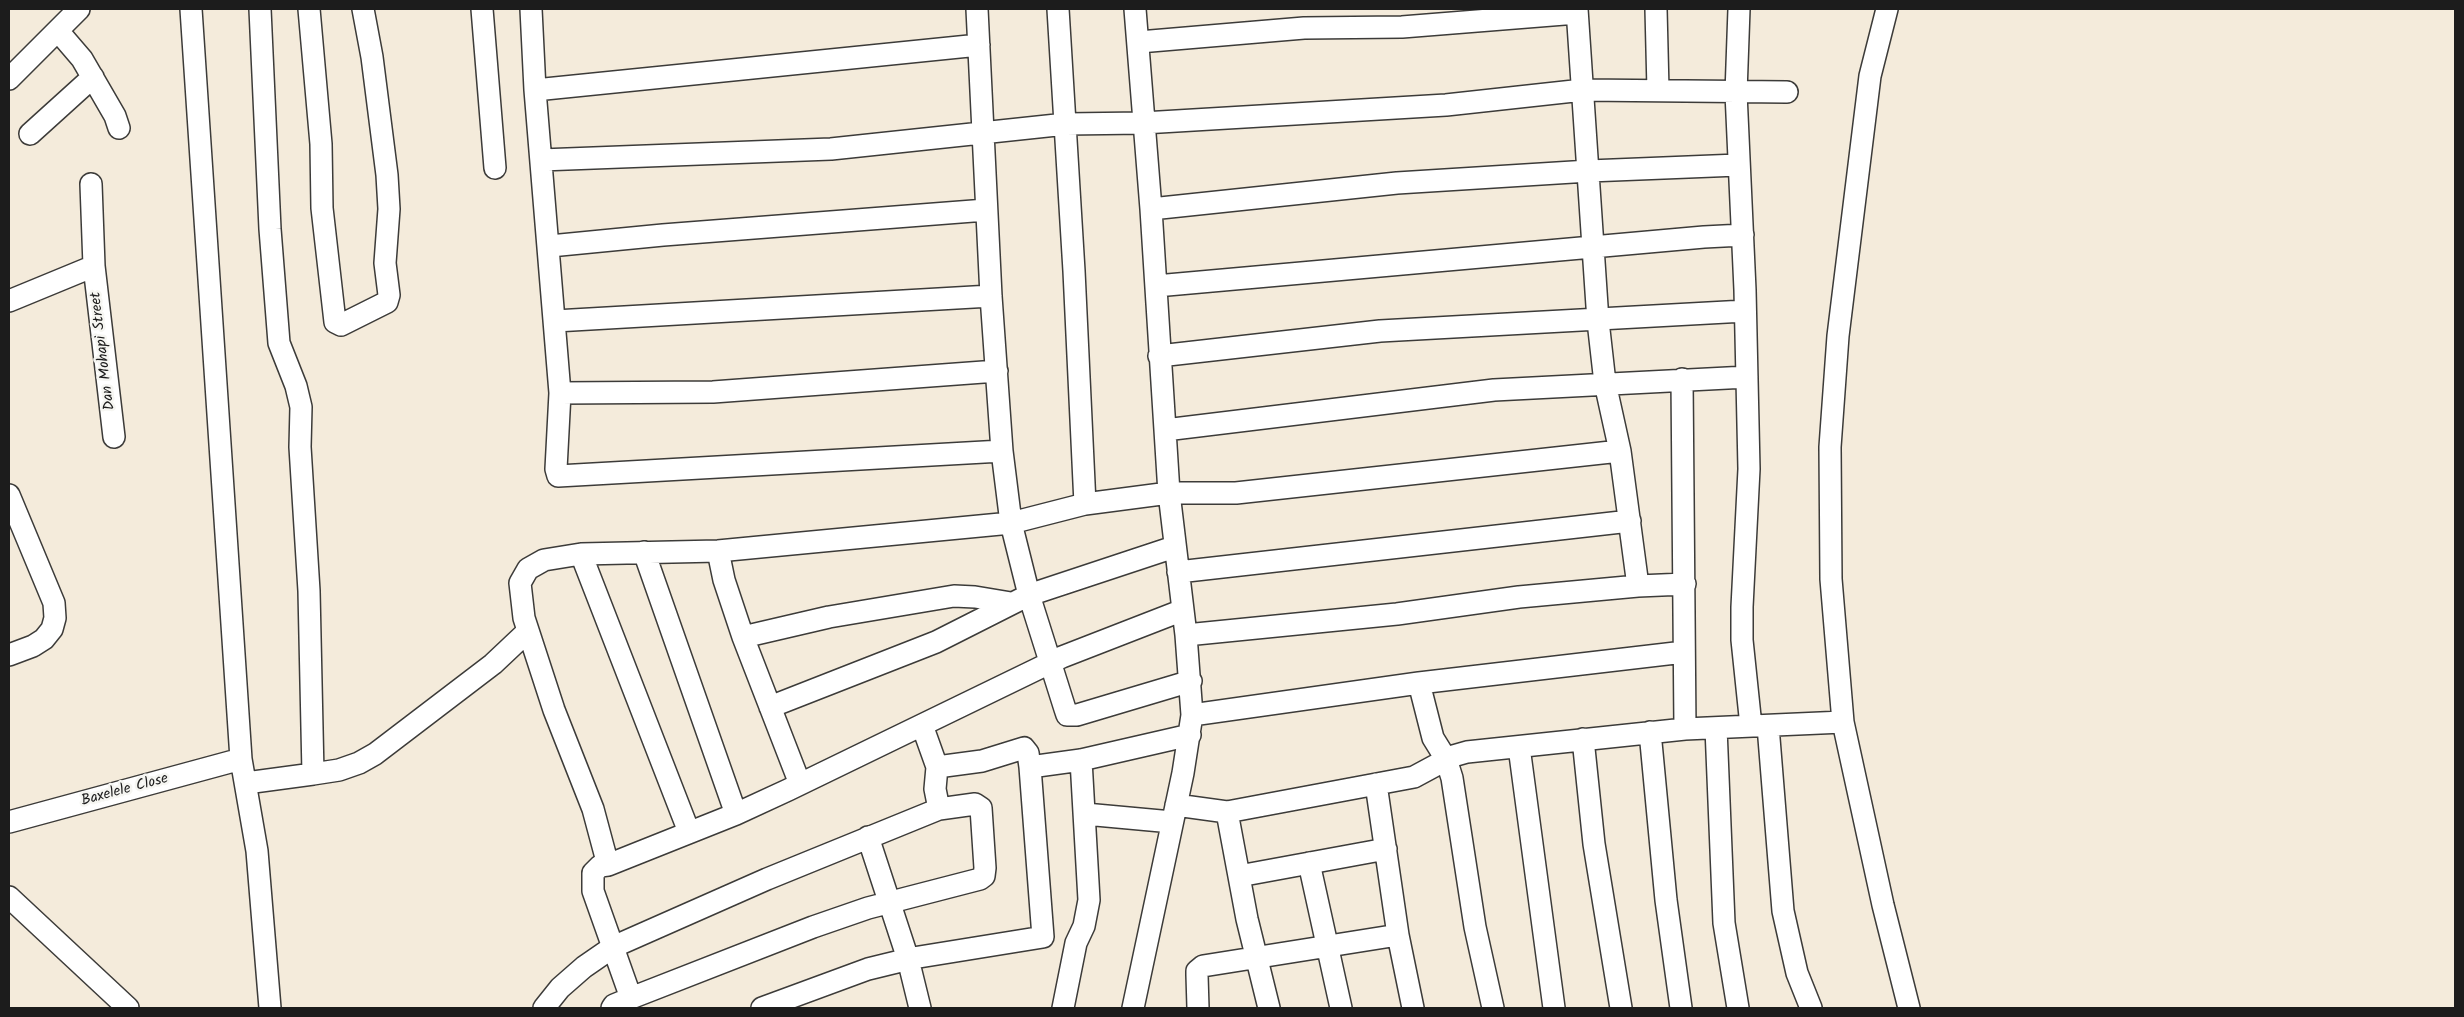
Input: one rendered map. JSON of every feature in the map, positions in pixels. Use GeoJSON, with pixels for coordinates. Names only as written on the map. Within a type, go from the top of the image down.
{"type":"FeatureCollection","features":[{"type":"Feature","properties":{"kind":"street"},"geometry":{"type":"LineString","coordinates":[[9,79],[79,9]]}},
{"type":"Feature","properties":{"kind":"street"},"geometry":{"type":"LineString","coordinates":[[193,9],[241,759],[257,851],[270,1008]]}},
{"type":"Feature","properties":{"kind":"street"},"geometry":{"type":"LineString","coordinates":[[260,9],[270,230],[279,343],[296,386],[301,407],[300,447],[310,591],[313,774]]}},
{"type":"Feature","properties":{"kind":"street"},"geometry":{"type":"LineString","coordinates":[[309,9],[321,144],[322,208],[335,322],[341,325],[387,302],[389,295],[385,263],[389,209],[387,175],[372,57],[363,9]]}},
{"type":"Feature","properties":{"kind":"street"},"geometry":{"type":"LineString","coordinates":[[482,9],[495,168]]}},
{"type":"Feature","properties":{"kind":"street"},"geometry":{"type":"LineString","coordinates":[[531,9],[540,160],[550,246],[560,392],[557,475],[560,477],[663,469],[1002,451]]}},
{"type":"Feature","properties":{"kind":"street"},"geometry":{"type":"LineString","coordinates":[[977,9],[985,132],[986,210],[1002,451],[1020,599],[1051,663],[1067,715],[1072,716],[1190,681]]}},
{"type":"Feature","properties":{"kind":"street"},"geometry":{"type":"LineString","coordinates":[[1058,9],[1066,124],[1085,504]]}},
{"type":"Feature","properties":{"kind":"street"},"geometry":{"type":"LineString","coordinates":[[1134,1008],[1191,725],[1186,635],[1169,493],[1151,209],[1135,9]]}},
{"type":"Feature","properties":{"kind":"street"},"geometry":{"type":"LineString","coordinates":[[1656,9],[1658,90]]}},
{"type":"Feature","properties":{"kind":"street"},"geometry":{"type":"LineString","coordinates":[[1739,9],[1736,93],[1746,311],[1749,469],[1742,640],[1760,726],[1783,911],[1797,972],[1811,1008]]}},
{"type":"Feature","properties":{"kind":"street"},"geometry":{"type":"LineString","coordinates":[[1887,10],[1870,76],[1838,336],[1830,447],[1831,580],[1843,722],[1883,906],[1909,1008]]}},
{"type":"Feature","properties":{"kind":"street"},"geometry":{"type":"LineString","coordinates":[[1139,42],[1304,28],[1385,28],[1577,11],[1598,321],[1605,383],[1620,451],[1638,586]]}},
{"type":"Feature","properties":{"kind":"street"},"geometry":{"type":"LineString","coordinates":[[58,31],[82,59],[115,116],[119,128]]}},
{"type":"Feature","properties":{"kind":"street"},"geometry":{"type":"LineString","coordinates":[[535,90],[979,45]]}},
{"type":"Feature","properties":{"kind":"street"},"geometry":{"type":"LineString","coordinates":[[30,134],[93,77]]}},
{"type":"Feature","properties":{"kind":"street"},"geometry":{"type":"LineString","coordinates":[[540,160],[831,149],[1066,124],[1143,123],[1446,105],[1583,90],[1787,92]]}},
{"type":"Feature","properties":{"kind":"street"},"geometry":{"type":"LineString","coordinates":[[1151,209],[1369,186],[1589,171],[1738,165]]}},
{"type":"Feature","properties":{"kind":"street","name":"Dan Mohapi Street"},"geometry":{"type":"LineString","coordinates":[[91,184],[94,266],[114,437]]}},
{"type":"Feature","properties":{"kind":"street"},"geometry":{"type":"LineString","coordinates":[[550,246],[663,235],[986,210]]}},
{"type":"Feature","properties":{"kind":"street"},"geometry":{"type":"LineString","coordinates":[[1156,286],[1594,248],[1704,236],[1743,235]]}},
{"type":"Feature","properties":{"kind":"street"},"geometry":{"type":"LineString","coordinates":[[9,301],[94,266]]}},
{"type":"Feature","properties":{"kind":"street"},"geometry":{"type":"LineString","coordinates":[[555,321],[991,296]]}},
{"type":"Feature","properties":{"kind":"street"},"geometry":{"type":"LineString","coordinates":[[1159,356],[1380,331],[1598,321],[1746,311]]}},
{"type":"Feature","properties":{"kind":"street"},"geometry":{"type":"LineString","coordinates":[[560,392],[713,392],[997,371]]}},
{"type":"Feature","properties":{"kind":"street"},"geometry":{"type":"LineString","coordinates":[[1165,430],[1484,391],[1605,383],[1747,377]]}},
{"type":"Feature","properties":{"kind":"street"},"geometry":{"type":"LineString","coordinates":[[1682,379],[1685,729]]}},
{"type":"Feature","properties":{"kind":"street"},"geometry":{"type":"LineString","coordinates":[[608,865],[592,809],[554,710],[528,631],[520,583],[528,569],[544,560],[581,554],[718,551],[1011,523],[1085,504],[1169,493],[1236,494],[1620,451]]}},
{"type":"Feature","properties":{"kind":"street"},"geometry":{"type":"LineString","coordinates":[[9,495],[54,604],[55,618],[52,629],[44,639],[33,646],[9,655]]}},
{"type":"Feature","properties":{"kind":"street"},"geometry":{"type":"LineString","coordinates":[[1178,572],[1630,521]]}},
{"type":"Feature","properties":{"kind":"street"},"geometry":{"type":"LineString","coordinates":[[770,707],[936,642],[1020,599],[1174,547]]}},
{"type":"Feature","properties":{"kind":"street"},"geometry":{"type":"LineString","coordinates":[[718,551],[724,580],[743,637],[800,784]]}},
{"type":"Feature","properties":{"kind":"street"},"geometry":{"type":"LineString","coordinates":[[644,552],[736,814]]}},
{"type":"Feature","properties":{"kind":"street"},"geometry":{"type":"LineString","coordinates":[[581,554],[689,832]]}},
{"type":"Feature","properties":{"kind":"street"},"geometry":{"type":"LineString","coordinates":[[1186,635],[1397,614],[1518,596],[1685,584]]}},
{"type":"Feature","properties":{"kind":"street"},"geometry":{"type":"LineString","coordinates":[[743,637],[829,617],[954,596],[1020,599]]}},
{"type":"Feature","properties":{"kind":"street"},"geometry":{"type":"LineString","coordinates":[[544,1008],[560,988],[584,967],[613,947],[868,837],[939,809],[969,805],[980,806],[984,832],[984,876],[976,880],[889,902],[813,926],[622,1003],[613,947],[596,901],[592,883],[596,869],[736,814],[1070,654],[1183,610]]}},
{"type":"Feature","properties":{"kind":"street"},"geometry":{"type":"LineString","coordinates":[[246,783],[339,770],[375,754],[493,664],[528,631]]}},
{"type":"Feature","properties":{"kind":"street"},"geometry":{"type":"LineString","coordinates":[[1030,767],[1081,760],[1191,725],[1419,683],[1684,652]]}},
{"type":"Feature","properties":{"kind":"street"},"geometry":{"type":"LineString","coordinates":[[1419,683],[1433,738],[1446,759],[1452,778],[1475,927],[1493,1008]]}},
{"type":"Feature","properties":{"kind":"street"},"geometry":{"type":"LineString","coordinates":[[1085,814],[1227,812],[1419,775],[1446,759],[1468,752],[1685,729],[1843,722]]}},
{"type":"Feature","properties":{"kind":"street"},"geometry":{"type":"LineString","coordinates":[[922,725],[938,767],[935,789],[939,809]]}},
{"type":"Feature","properties":{"kind":"street"},"geometry":{"type":"LineString","coordinates":[[1716,728],[1724,924],[1738,1008]]}},
{"type":"Feature","properties":{"kind":"street"},"geometry":{"type":"LineString","coordinates":[[1650,732],[1666,900],[1681,1008]]}},
{"type":"Feature","properties":{"kind":"street"},"geometry":{"type":"LineString","coordinates":[[1583,739],[1594,844],[1621,1008]]}},
{"type":"Feature","properties":{"kind":"street"},"geometry":{"type":"LineString","coordinates":[[1519,747],[1554,1008]]}},
{"type":"Feature","properties":{"kind":"street"},"geometry":{"type":"LineString","coordinates":[[938,767],[982,761],[1024,748],[1028,753],[1043,937]]}},
{"type":"Feature","properties":{"kind":"street","name":"Baxelele Close"},"geometry":{"type":"LineString","coordinates":[[9,822],[241,759]]}},
{"type":"Feature","properties":{"kind":"street"},"geometry":{"type":"LineString","coordinates":[[1063,1008],[1078,935],[1084,926],[1089,900],[1081,760]]}},
{"type":"Feature","properties":{"kind":"street"},"geometry":{"type":"LineString","coordinates":[[1376,784],[1398,935],[1413,1008]]}},
{"type":"Feature","properties":{"kind":"street"},"geometry":{"type":"LineString","coordinates":[[1227,812],[1256,958],[1269,1008]]}},
{"type":"Feature","properties":{"kind":"street"},"geometry":{"type":"LineString","coordinates":[[868,837],[908,959],[920,1008]]}},
{"type":"Feature","properties":{"kind":"street"},"geometry":{"type":"LineString","coordinates":[[1239,876],[1386,849]]}},
{"type":"Feature","properties":{"kind":"street"},"geometry":{"type":"LineString","coordinates":[[1309,863],[1326,947],[1341,1008]]}},
{"type":"Feature","properties":{"kind":"street"},"geometry":{"type":"LineString","coordinates":[[9,898],[128,1008]]}},
{"type":"Feature","properties":{"kind":"street"},"geometry":{"type":"LineString","coordinates":[[762,1008],[868,969],[908,959],[1010,941],[1078,935]]}},
{"type":"Feature","properties":{"kind":"street"},"geometry":{"type":"LineString","coordinates":[[1198,1008],[1196,975],[1200,968],[1398,935]]}}]}
